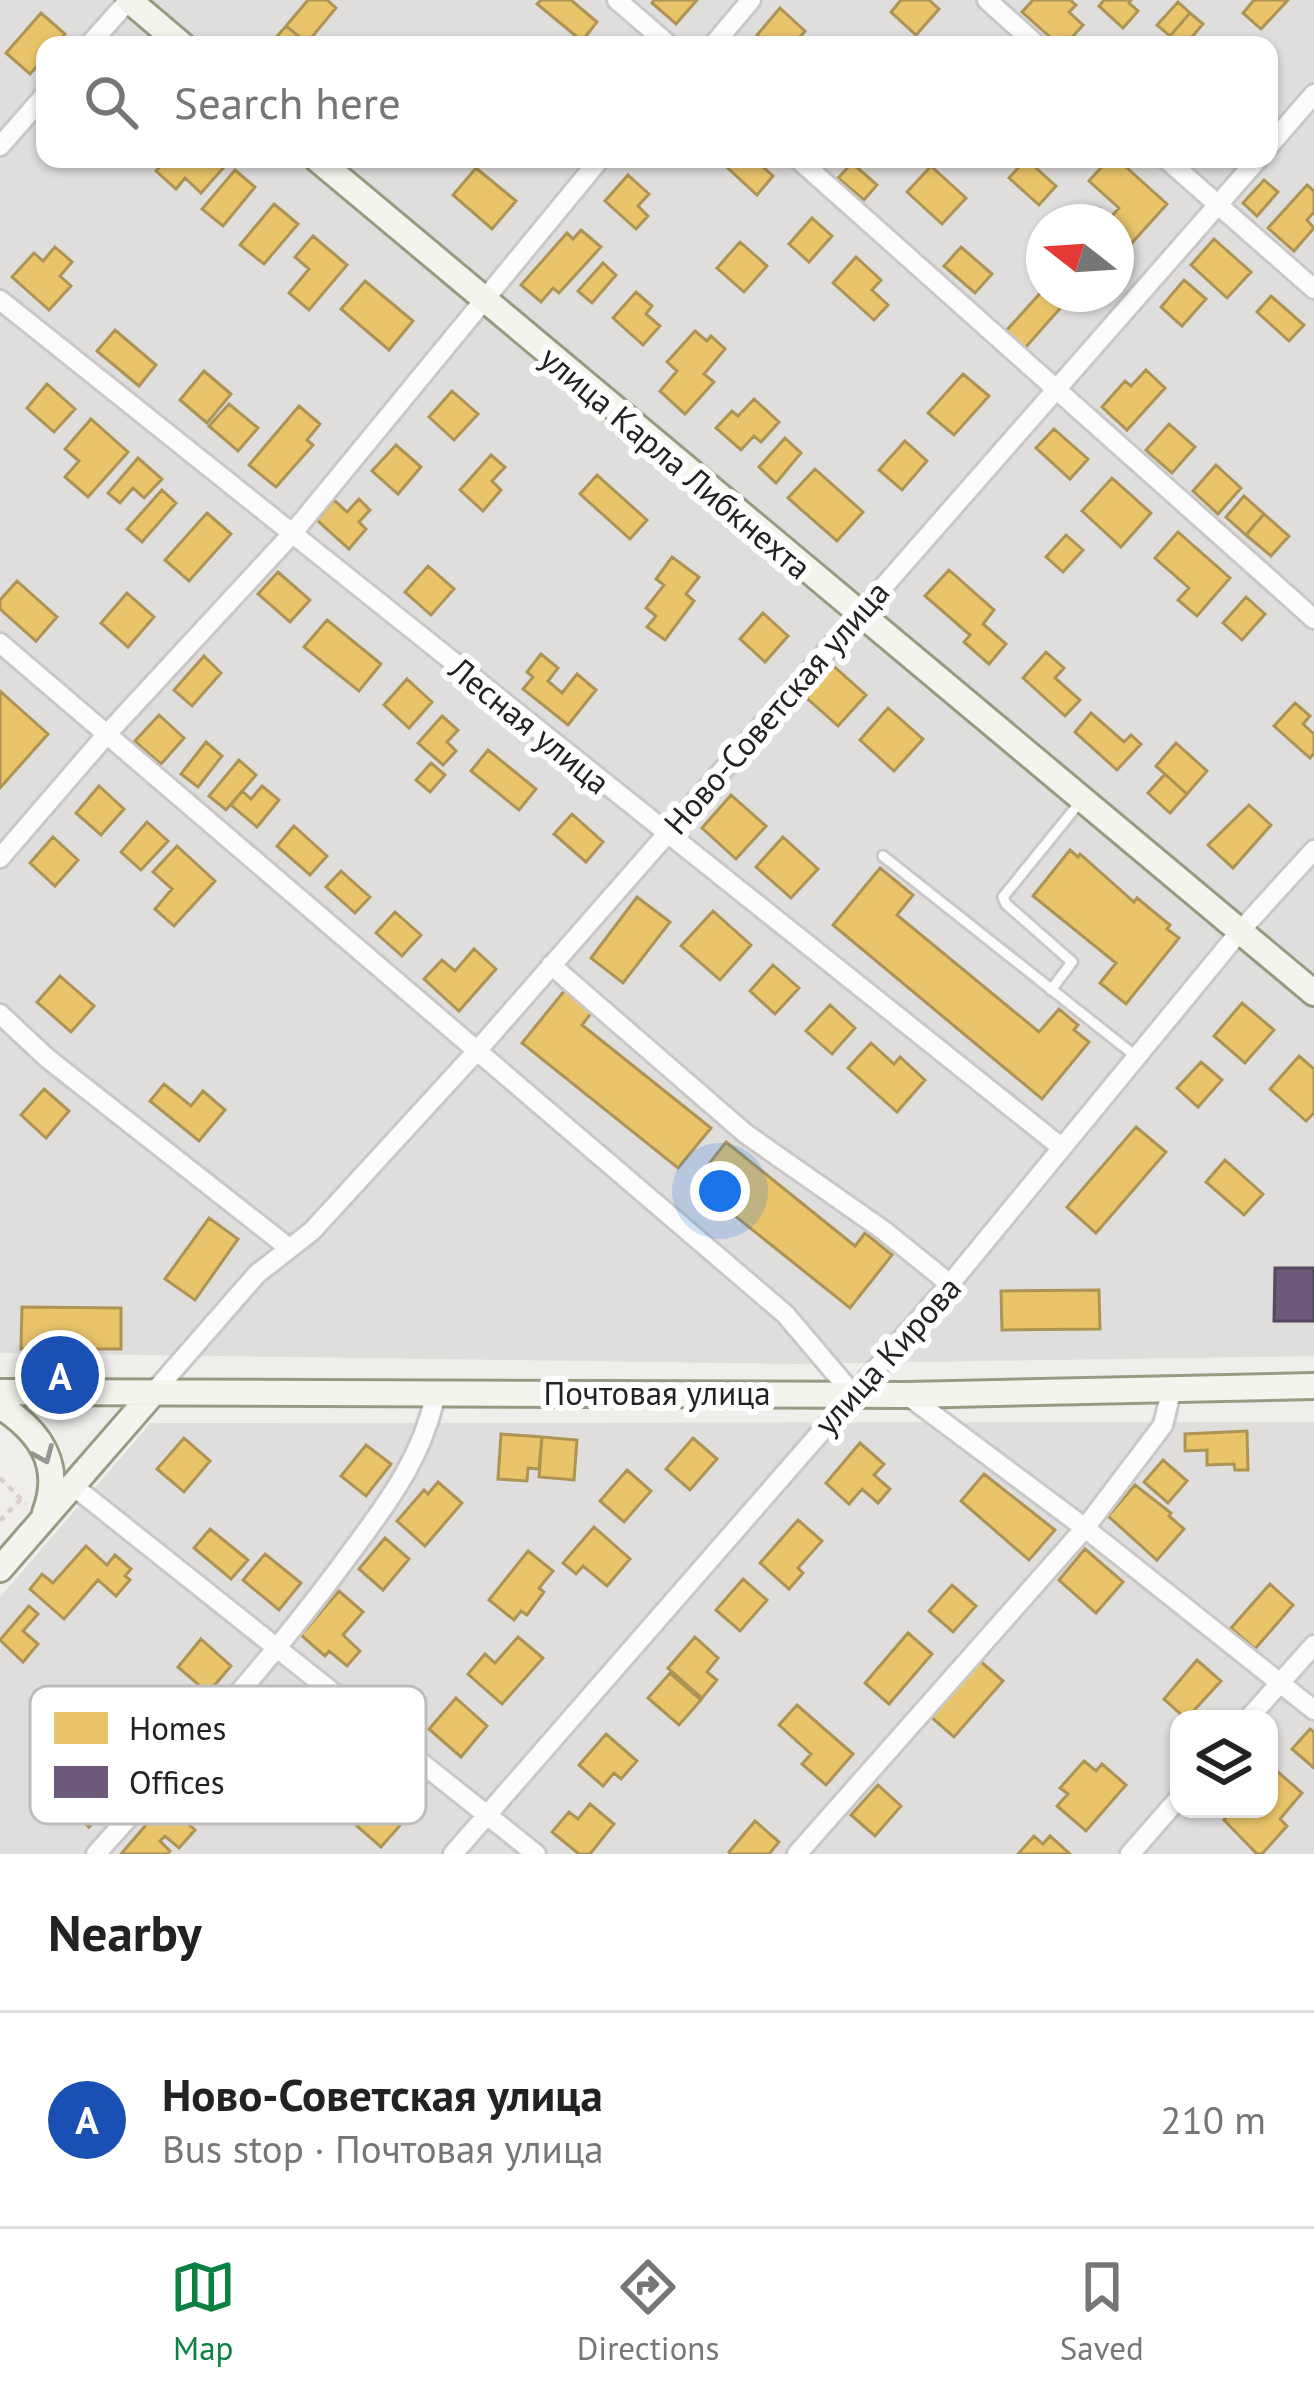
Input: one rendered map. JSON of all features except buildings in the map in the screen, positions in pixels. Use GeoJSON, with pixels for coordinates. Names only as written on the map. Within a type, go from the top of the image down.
{"type":"FeatureCollection","features":[{"type":"Feature","properties":{"kind":"street"},"geometry":{"type":"LineString","coordinates":[[97,36],[129,0],[171,36]]}},
{"type":"Feature","properties":{"kind":"street"},"geometry":{"type":"LineString","coordinates":[[617,0],[659,36]]}},
{"type":"Feature","properties":{"kind":"street"},"geometry":{"type":"LineString","coordinates":[[720,36],[751,0]]}},
{"type":"Feature","properties":{"kind":"street"},"geometry":{"type":"LineString","coordinates":[[987,0],[1027,36]]}},
{"type":"Feature","properties":{"kind":"street"},"geometry":{"type":"LineString","coordinates":[[1278,136],[1314,94]]}},
{"type":"Feature","properties":{"kind":"street"},"geometry":{"type":"LineString","coordinates":[[0,146],[36,105]]}},
{"type":"Feature","properties":{"kind":"street","name":"улица Карла Либкнехта"},"geometry":{"type":"LineString","coordinates":[[328,168],[1314,993]]}},
{"type":"Feature","properties":{"kind":"street"},"geometry":{"type":"LineString","coordinates":[[0,858],[291,535],[592,168]]}},
{"type":"Feature","properties":{"kind":"street"},"geometry":{"type":"LineString","coordinates":[[808,168],[1314,619]]}},
{"type":"Feature","properties":{"kind":"street"},"geometry":{"type":"LineString","coordinates":[[1176,168],[1314,289]]}},
{"type":"Feature","properties":{"kind":"street","name":"Ново-Советская улица"},"geometry":{"type":"LineString","coordinates":[[8,1560],[234,1298],[312,1231],[476,1052],[1250,168]]}},
{"type":"Feature","properties":{"kind":"street","name":"Лесная улица"},"geometry":{"type":"LineString","coordinates":[[0,300],[1061,1147]]}},
{"type":"Feature","properties":{"kind":"street"},"geometry":{"type":"LineString","coordinates":[[0,643],[785,1314],[852,1393]]}},
{"type":"Feature","properties":{"kind":"street","name":"улица Кирова"},"geometry":{"type":"LineString","coordinates":[[453,1854],[950,1284],[1241,930],[1314,850]]}},
{"type":"Feature","properties":{"kind":"street"},"geometry":{"type":"LineString","coordinates":[[551,965],[746,1134],[883,1230],[950,1284]]}},
{"type":"Feature","properties":{"kind":"street"},"geometry":{"type":"LineString","coordinates":[[0,1014],[47,1058],[289,1248]]}},
{"type":"Feature","properties":{"kind":"street","name":"Почтовая улица"},"geometry":{"type":"LineString","coordinates":[[0,1392],[907,1395],[1314,1386]]}},
{"type":"Feature","properties":{"kind":"street"},"geometry":{"type":"LineString","coordinates":[[797,1854],[1084,1528],[1162,1425],[1172,1388]]}},
{"type":"Feature","properties":{"kind":"street"},"geometry":{"type":"LineString","coordinates":[[246,1686],[280,1648],[403,1482],[429,1428],[436,1391]]}},
{"type":"Feature","properties":{"kind":"street"},"geometry":{"type":"LineString","coordinates":[[907,1395],[1314,1711]]}},
{"type":"Feature","properties":{"kind":"street"},"geometry":{"type":"LineString","coordinates":[[0,1406],[32,1431],[50,1459],[51,1498],[42,1520]]}},
{"type":"Feature","properties":{"kind":"street"},"geometry":{"type":"LineString","coordinates":[[72,1485],[328,1686]]}},
{"type":"Feature","properties":{"kind":"street"},"geometry":{"type":"LineString","coordinates":[[1256,1710],[1314,1645]]}},
{"type":"Feature","properties":{"kind":"street"},"geometry":{"type":"LineString","coordinates":[[426,1765],[536,1854]]}},
{"type":"Feature","properties":{"kind":"street"},"geometry":{"type":"LineString","coordinates":[[1130,1854],[1170,1808]]}},
{"type":"Feature","properties":{"kind":"street"},"geometry":{"type":"LineString","coordinates":[[96,1854],[123,1824]]}},
{"type":"Feature","properties":{"kind":"lane"},"geometry":{"type":"LineString","coordinates":[[1052,990],[1070,967],[1070,958],[1006,904],[1004,897],[1081,801]]}},
{"type":"Feature","properties":{"kind":"lane"},"geometry":{"type":"LineString","coordinates":[[883,856],[1138,1058]]}},
{"type":"Feature","properties":{"kind":"path"},"geometry":{"type":"LineString","coordinates":[[0,1478],[42,1520]]}},
{"type":"Feature","properties":{"kind":"path"},"geometry":{"type":"LineString","coordinates":[[0,1521],[21,1499]]}},
{"type":"Feature","properties":{"kind":"shaded area"},"geometry":{"type":"Polygon","coordinates":[[[0,0],[1314,0],[1314,1356],[798,1364],[0,1353],[0,0]]]}},
{"type":"Feature","properties":{"kind":"shaded area"},"geometry":{"type":"Polygon","coordinates":[[[1314,1422],[1314,1854],[0,1854],[0,1597],[151,1423],[1314,1422]]]}},
{"type":"Feature","properties":{"kind":"place","name":"Ново-Советская улица"},"geometry":{"type":"Point","coordinates":[60,1375]}}]}
